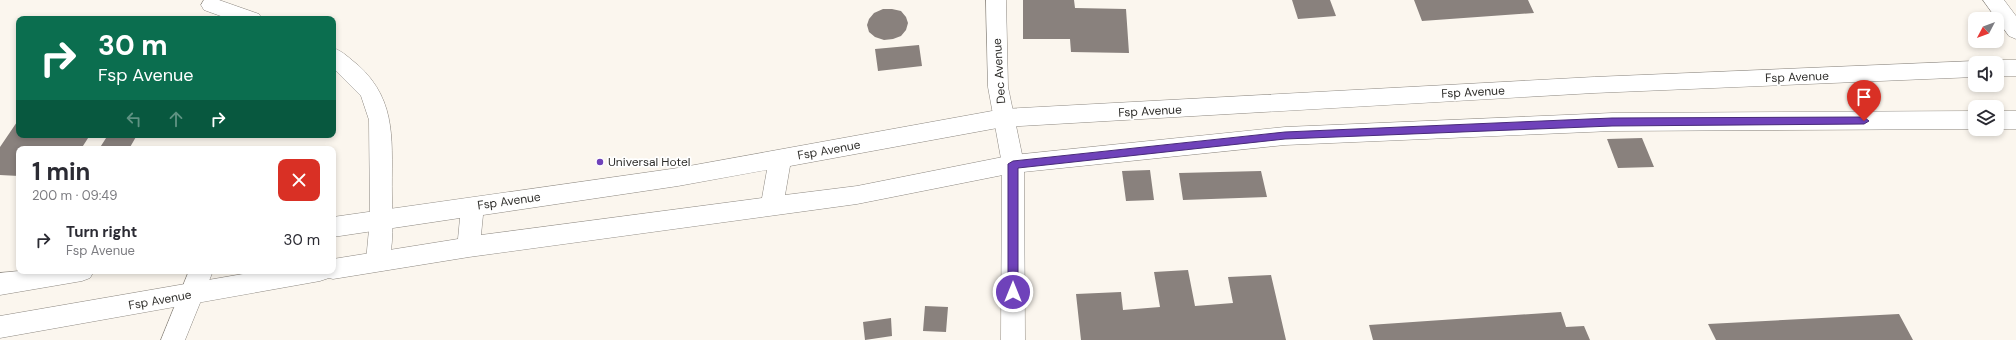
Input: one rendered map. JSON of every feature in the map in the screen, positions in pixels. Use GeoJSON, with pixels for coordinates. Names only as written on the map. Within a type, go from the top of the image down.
{"type":"FeatureCollection","features":[{"type":"Feature","properties":{"kind":"main road","name":"Dec Avenue"},"geometry":{"type":"LineString","coordinates":[[996,0],[998,87],[1013,164],[1013,340]]}},
{"type":"Feature","properties":{"kind":"main road"},"geometry":{"type":"LineString","coordinates":[[1993,0],[2016,31]]}},
{"type":"Feature","properties":{"kind":"main road"},"geometry":{"type":"LineString","coordinates":[[211,5],[243,16]]}},
{"type":"Feature","properties":{"kind":"main road"},"geometry":{"type":"LineString","coordinates":[[336,59],[360,80],[370,92],[380,120],[381,219],[378,261]]}},
{"type":"Feature","properties":{"kind":"main road"},"geometry":{"type":"LineString","coordinates":[[2004,68],[2016,68]]}},
{"type":"Feature","properties":{"kind":"main road","name":"Fsp Avenue"},"geometry":{"type":"LineString","coordinates":[[336,226],[678,177],[1003,118],[1594,85],[1968,69]]}},
{"type":"Feature","properties":{"kind":"main road"},"geometry":{"type":"LineString","coordinates":[[336,268],[469,247],[857,194],[1013,164],[1293,135],[1612,122],[1968,120]]}},
{"type":"Feature","properties":{"kind":"main road"},"geometry":{"type":"LineString","coordinates":[[2004,120],[2016,120]]}},
{"type":"Feature","properties":{"kind":"main road"},"geometry":{"type":"LineString","coordinates":[[772,206],[780,159]]}},
{"type":"Feature","properties":{"kind":"main road"},"geometry":{"type":"LineString","coordinates":[[469,247],[472,206]]}},
{"type":"Feature","properties":{"kind":"main road"},"geometry":{"type":"LineString","coordinates":[[0,284],[63,274]]}},
{"type":"Feature","properties":{"kind":"main road"},"geometry":{"type":"LineString","coordinates":[[173,340],[200,274]]}},
{"type":"Feature","properties":{"kind":"main road","name":"Fsp Avenue"},"geometry":{"type":"LineString","coordinates":[[0,327],[191,295],[304,274]]}},
{"type":"Feature","properties":{"kind":"building"},"geometry":{"type":"Polygon","coordinates":[[[1023,0],[1074,0],[1075,8],[1126,9],[1129,53],[1071,52],[1070,39],[1023,39],[1023,0]]]}},
{"type":"Feature","properties":{"kind":"building"},"geometry":{"type":"Polygon","coordinates":[[[1292,0],[1330,0],[1336,16],[1298,19],[1292,0]]]}},
{"type":"Feature","properties":{"kind":"building"},"geometry":{"type":"Polygon","coordinates":[[[1414,0],[1528,0],[1534,13],[1422,21],[1414,0]]]}},
{"type":"Feature","properties":{"kind":"building"},"geometry":{"type":"Polygon","coordinates":[[[883,9],[901,11],[906,17],[908,23],[906,30],[901,36],[884,40],[875,37],[869,32],[867,25],[869,19],[874,13],[883,9]]]}},
{"type":"Feature","properties":{"kind":"building"},"geometry":{"type":"Polygon","coordinates":[[[919,45],[922,66],[878,71],[875,49],[919,45]]]}},
{"type":"Feature","properties":{"kind":"building"},"geometry":{"type":"Polygon","coordinates":[[[16,123],[16,138],[88,138],[83,146],[16,146],[16,176],[0,175],[0,147],[16,123]]]}},
{"type":"Feature","properties":{"kind":"building"},"geometry":{"type":"Polygon","coordinates":[[[106,138],[135,138],[131,146],[101,146],[106,138]]]}},
{"type":"Feature","properties":{"kind":"building"},"geometry":{"type":"Polygon","coordinates":[[[1642,138],[1654,167],[1618,168],[1607,139],[1642,138]]]}},
{"type":"Feature","properties":{"kind":"building"},"geometry":{"type":"Polygon","coordinates":[[[1150,170],[1154,200],[1126,201],[1122,171],[1150,170]]]}},
{"type":"Feature","properties":{"kind":"building"},"geometry":{"type":"Polygon","coordinates":[[[1261,171],[1267,197],[1183,200],[1179,173],[1261,171]]]}},
{"type":"Feature","properties":{"kind":"building"},"geometry":{"type":"Polygon","coordinates":[[[1188,270],[1195,306],[1233,303],[1228,277],[1271,275],[1286,340],[1081,340],[1076,294],[1121,292],[1123,310],[1160,307],[1154,272],[1188,270]]]}},
{"type":"Feature","properties":{"kind":"building"},"geometry":{"type":"Polygon","coordinates":[[[925,306],[948,307],[946,332],[923,331],[925,306]]]}},
{"type":"Feature","properties":{"kind":"building"},"geometry":{"type":"Polygon","coordinates":[[[1561,312],[1566,327],[1584,326],[1590,340],[1373,340],[1369,325],[1561,312]]]}},
{"type":"Feature","properties":{"kind":"building"},"geometry":{"type":"Polygon","coordinates":[[[1899,314],[1913,340],[1716,340],[1708,324],[1899,314]]]}},
{"type":"Feature","properties":{"kind":"building"},"geometry":{"type":"Polygon","coordinates":[[[891,318],[892,336],[865,340],[863,322],[891,318]]]}},
{"type":"Feature","properties":{"kind":"place","name":"Universal Hotel"},"geometry":{"type":"Point","coordinates":[600,162]}},
{"type":"Feature","properties":{"kind":"route"},"geometry":{"type":"LineString","coordinates":[[1013,292],[1013,164],[1285,136],[1612,122],[1864,121]]}}]}
